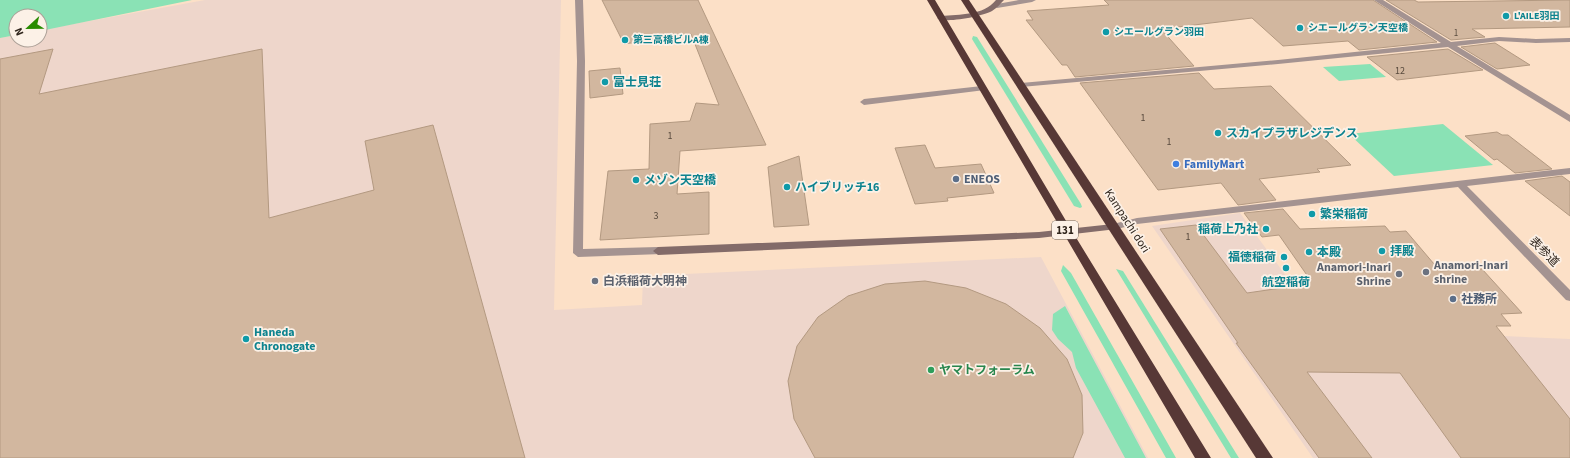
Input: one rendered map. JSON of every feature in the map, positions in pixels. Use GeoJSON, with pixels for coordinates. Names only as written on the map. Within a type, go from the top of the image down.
{"type":"FeatureCollection","features":[{"type":"Feature","properties":{"kind":"highway","name":"131"},"geometry":{"type":"LineString","coordinates":[[931,0],[1067,232],[1203,458]]}},
{"type":"Feature","properties":{"kind":"highway","name":"Kampachi dori"},"geometry":{"type":"LineString","coordinates":[[965,0],[1022,85],[1264,458]]}},
{"type":"Feature","properties":{"kind":"street"},"geometry":{"type":"LineString","coordinates":[[579,0],[581,61],[578,253],[1039,236],[1113,227],[1137,221],[1570,171]]}},
{"type":"Feature","properties":{"kind":"street"},"geometry":{"type":"LineString","coordinates":[[941,18],[975,15],[999,3],[1032,0]]}},
{"type":"Feature","properties":{"kind":"street"},"geometry":{"type":"LineString","coordinates":[[1378,0],[1570,119]]}},
{"type":"Feature","properties":{"kind":"street"},"geometry":{"type":"LineString","coordinates":[[1022,85],[1278,62],[1499,38],[1570,40]]}},
{"type":"Feature","properties":{"kind":"street"},"geometry":{"type":"LineString","coordinates":[[864,102],[982,88]]}},
{"type":"Feature","properties":{"kind":"street","name":"表参道"},"geometry":{"type":"LineString","coordinates":[[1460,184],[1570,297]]}},
{"type":"Feature","properties":{"kind":"shaded area"},"geometry":{"type":"Polygon","coordinates":[[[205,0],[561,0],[554,310],[642,305],[643,276],[1041,257],[1148,458],[0,458],[0,38],[8,36],[8,48],[48,48],[48,29],[205,0]]]}},
{"type":"Feature","properties":{"kind":"shaded area"},"geometry":{"type":"Polygon","coordinates":[[[1240,213],[1324,328],[1570,339],[1570,458],[1313,458],[1152,226],[1240,213]]]}},
{"type":"Feature","properties":{"kind":"green space"},"geometry":{"type":"Polygon","coordinates":[[[0,0],[192,0],[48,29],[48,8],[8,8],[8,36],[0,38],[0,0]]]}},
{"type":"Feature","properties":{"kind":"green space"},"geometry":{"type":"Polygon","coordinates":[[[973,36],[977,37],[1082,207],[1080,208],[1074,206],[972,39],[973,36]]]}},
{"type":"Feature","properties":{"kind":"green space"},"geometry":{"type":"Polygon","coordinates":[[[1370,64],[1386,77],[1339,81],[1323,67],[1370,64]]]}},
{"type":"Feature","properties":{"kind":"green space"},"geometry":{"type":"Polygon","coordinates":[[[1443,124],[1493,165],[1394,176],[1349,134],[1443,124]]]}},
{"type":"Feature","properties":{"kind":"green space"},"geometry":{"type":"Polygon","coordinates":[[[1063,265],[1071,273],[1176,458],[1166,458],[1061,271],[1063,265]]]}},
{"type":"Feature","properties":{"kind":"green space"},"geometry":{"type":"Polygon","coordinates":[[[1116,269],[1123,271],[1239,458],[1231,458],[1116,269]]]}},
{"type":"Feature","properties":{"kind":"green space"},"geometry":{"type":"Polygon","coordinates":[[[1065,306],[1146,458],[1125,458],[1076,368],[1072,352],[1058,339],[1052,330],[1053,314],[1065,306]]]}},
{"type":"Feature","properties":{"kind":"building"},"geometry":{"type":"Polygon","coordinates":[[[602,0],[698,0],[766,145],[680,151],[677,194],[709,192],[709,234],[600,240],[608,171],[649,169],[650,124],[690,121],[696,103],[719,105],[691,34],[624,44],[602,0]]]}},
{"type":"Feature","properties":{"kind":"building"},"geometry":{"type":"Polygon","coordinates":[[[1104,0],[1373,0],[1437,42],[1359,50],[1348,41],[1283,46],[1252,18],[1161,29],[1194,66],[1075,77],[1067,65],[1062,65],[1026,20],[1033,20],[1027,11],[1109,5],[1104,0]]]}},
{"type":"Feature","properties":{"kind":"building"},"geometry":{"type":"Polygon","coordinates":[[[1386,0],[1414,0],[1418,2],[1570,0],[1570,27],[1472,29],[1485,37],[1451,40],[1386,0]]]}},
{"type":"Feature","properties":{"kind":"building"},"geometry":{"type":"Polygon","coordinates":[[[1495,43],[1530,65],[1497,69],[1461,47],[1495,43]]]}},
{"type":"Feature","properties":{"kind":"building","name":"Haneda Chronogate"},"geometry":{"type":"Polygon","coordinates":[[[53,49],[39,94],[262,49],[269,218],[374,190],[365,141],[433,125],[525,458],[0,458],[0,59],[53,49]]]}},
{"type":"Feature","properties":{"kind":"building"},"geometry":{"type":"Polygon","coordinates":[[[1448,49],[1483,70],[1397,80],[1367,57],[1448,49]]]}},
{"type":"Feature","properties":{"kind":"building","name":"富士見荘"},"geometry":{"type":"Polygon","coordinates":[[[620,68],[623,94],[590,98],[589,71],[620,68]]]}},
{"type":"Feature","properties":{"kind":"building","name":"スカイプラザレジデンス"},"geometry":{"type":"Polygon","coordinates":[[[1199,73],[1214,89],[1271,86],[1351,165],[1317,169],[1320,172],[1259,179],[1276,200],[1238,205],[1221,183],[1158,190],[1080,83],[1199,73]]]}},
{"type":"Feature","properties":{"kind":"building"},"geometry":{"type":"Polygon","coordinates":[[[1497,132],[1502,135],[1508,135],[1552,169],[1515,173],[1497,159],[1494,160],[1465,136],[1497,132]]]}},
{"type":"Feature","properties":{"kind":"building"},"geometry":{"type":"Polygon","coordinates":[[[925,145],[935,168],[981,164],[994,193],[947,198],[948,201],[915,204],[895,148],[925,145]]]}},
{"type":"Feature","properties":{"kind":"building","name":"ハイブリッチ16"},"geometry":{"type":"Polygon","coordinates":[[[799,156],[809,225],[774,227],[768,167],[799,156]]]}},
{"type":"Feature","properties":{"kind":"building"},"geometry":{"type":"Polygon","coordinates":[[[1562,176],[1570,182],[1570,216],[1525,181],[1562,176]]]}},
{"type":"Feature","properties":{"kind":"building"},"geometry":{"type":"Polygon","coordinates":[[[1283,209],[1300,229],[1385,226],[1390,232],[1406,231],[1440,271],[1482,269],[1522,313],[1501,314],[1511,326],[1496,326],[1570,419],[1570,458],[1461,458],[1400,373],[1307,372],[1372,458],[1319,458],[1236,343],[1238,343],[1160,229],[1196,225],[1247,293],[1295,286],[1292,283],[1311,281],[1279,235],[1262,237],[1244,213],[1283,209]]]}},
{"type":"Feature","properties":{"kind":"building","name":"ヤマトフォーラム"},"geometry":{"type":"Polygon","coordinates":[[[925,281],[966,288],[1006,304],[1040,328],[1067,359],[1082,395],[1083,433],[1073,458],[815,458],[794,419],[788,381],[797,346],[818,317],[848,296],[885,284],[925,281]]]}},
{"type":"Feature","properties":{"kind":"place","name":"L'AILE羽田"},"geometry":{"type":"Point","coordinates":[1506,16]}},
{"type":"Feature","properties":{"kind":"place","name":"シエールグラン天空橋"},"geometry":{"type":"Point","coordinates":[1300,28]}},
{"type":"Feature","properties":{"kind":"place","name":"シエールグラン羽田"},"geometry":{"type":"Point","coordinates":[1106,32]}},
{"type":"Feature","properties":{"kind":"place","name":"第三高橋ビルA棟"},"geometry":{"type":"Point","coordinates":[625,40]}},
{"type":"Feature","properties":{"kind":"place","name":"富士見荘"},"geometry":{"type":"Point","coordinates":[605,82]}},
{"type":"Feature","properties":{"kind":"place","name":"スカイプラザレジデンス"},"geometry":{"type":"Point","coordinates":[1218,133]}},
{"type":"Feature","properties":{"kind":"place","name":"FamilyMart"},"geometry":{"type":"Point","coordinates":[1176,164]}},
{"type":"Feature","properties":{"kind":"place","name":"ENEOS"},"geometry":{"type":"Point","coordinates":[956,179]}},
{"type":"Feature","properties":{"kind":"place","name":"メゾン天空橋"},"geometry":{"type":"Point","coordinates":[636,180]}},
{"type":"Feature","properties":{"kind":"place","name":"ハイブリッチ16"},"geometry":{"type":"Point","coordinates":[787,187]}},
{"type":"Feature","properties":{"kind":"place","name":"繁栄稲荷"},"geometry":{"type":"Point","coordinates":[1312,214]}},
{"type":"Feature","properties":{"kind":"place","name":"稲荷上乃社"},"geometry":{"type":"Point","coordinates":[1266,229]}},
{"type":"Feature","properties":{"kind":"place","name":"拝殿"},"geometry":{"type":"Point","coordinates":[1382,251]}},
{"type":"Feature","properties":{"kind":"place","name":"本殿"},"geometry":{"type":"Point","coordinates":[1309,252]}},
{"type":"Feature","properties":{"kind":"place","name":"福徳稲荷"},"geometry":{"type":"Point","coordinates":[1284,257]}},
{"type":"Feature","properties":{"kind":"place","name":"航空稲荷"},"geometry":{"type":"Point","coordinates":[1286,268]}},
{"type":"Feature","properties":{"kind":"place","name":"Anamori-Inari shrine"},"geometry":{"type":"Point","coordinates":[1426,272]}},
{"type":"Feature","properties":{"kind":"place","name":"Anamori-Inari Shrine"},"geometry":{"type":"Point","coordinates":[1399,274]}},
{"type":"Feature","properties":{"kind":"place","name":"白浜稲荷大明神"},"geometry":{"type":"Point","coordinates":[595,281]}},
{"type":"Feature","properties":{"kind":"place","name":"社務所"},"geometry":{"type":"Point","coordinates":[1453,299]}},
{"type":"Feature","properties":{"kind":"place","name":"Haneda Chronogate"},"geometry":{"type":"Point","coordinates":[246,339]}},
{"type":"Feature","properties":{"kind":"place","name":"ヤマトフォーラム"},"geometry":{"type":"Point","coordinates":[931,370]}}]}
